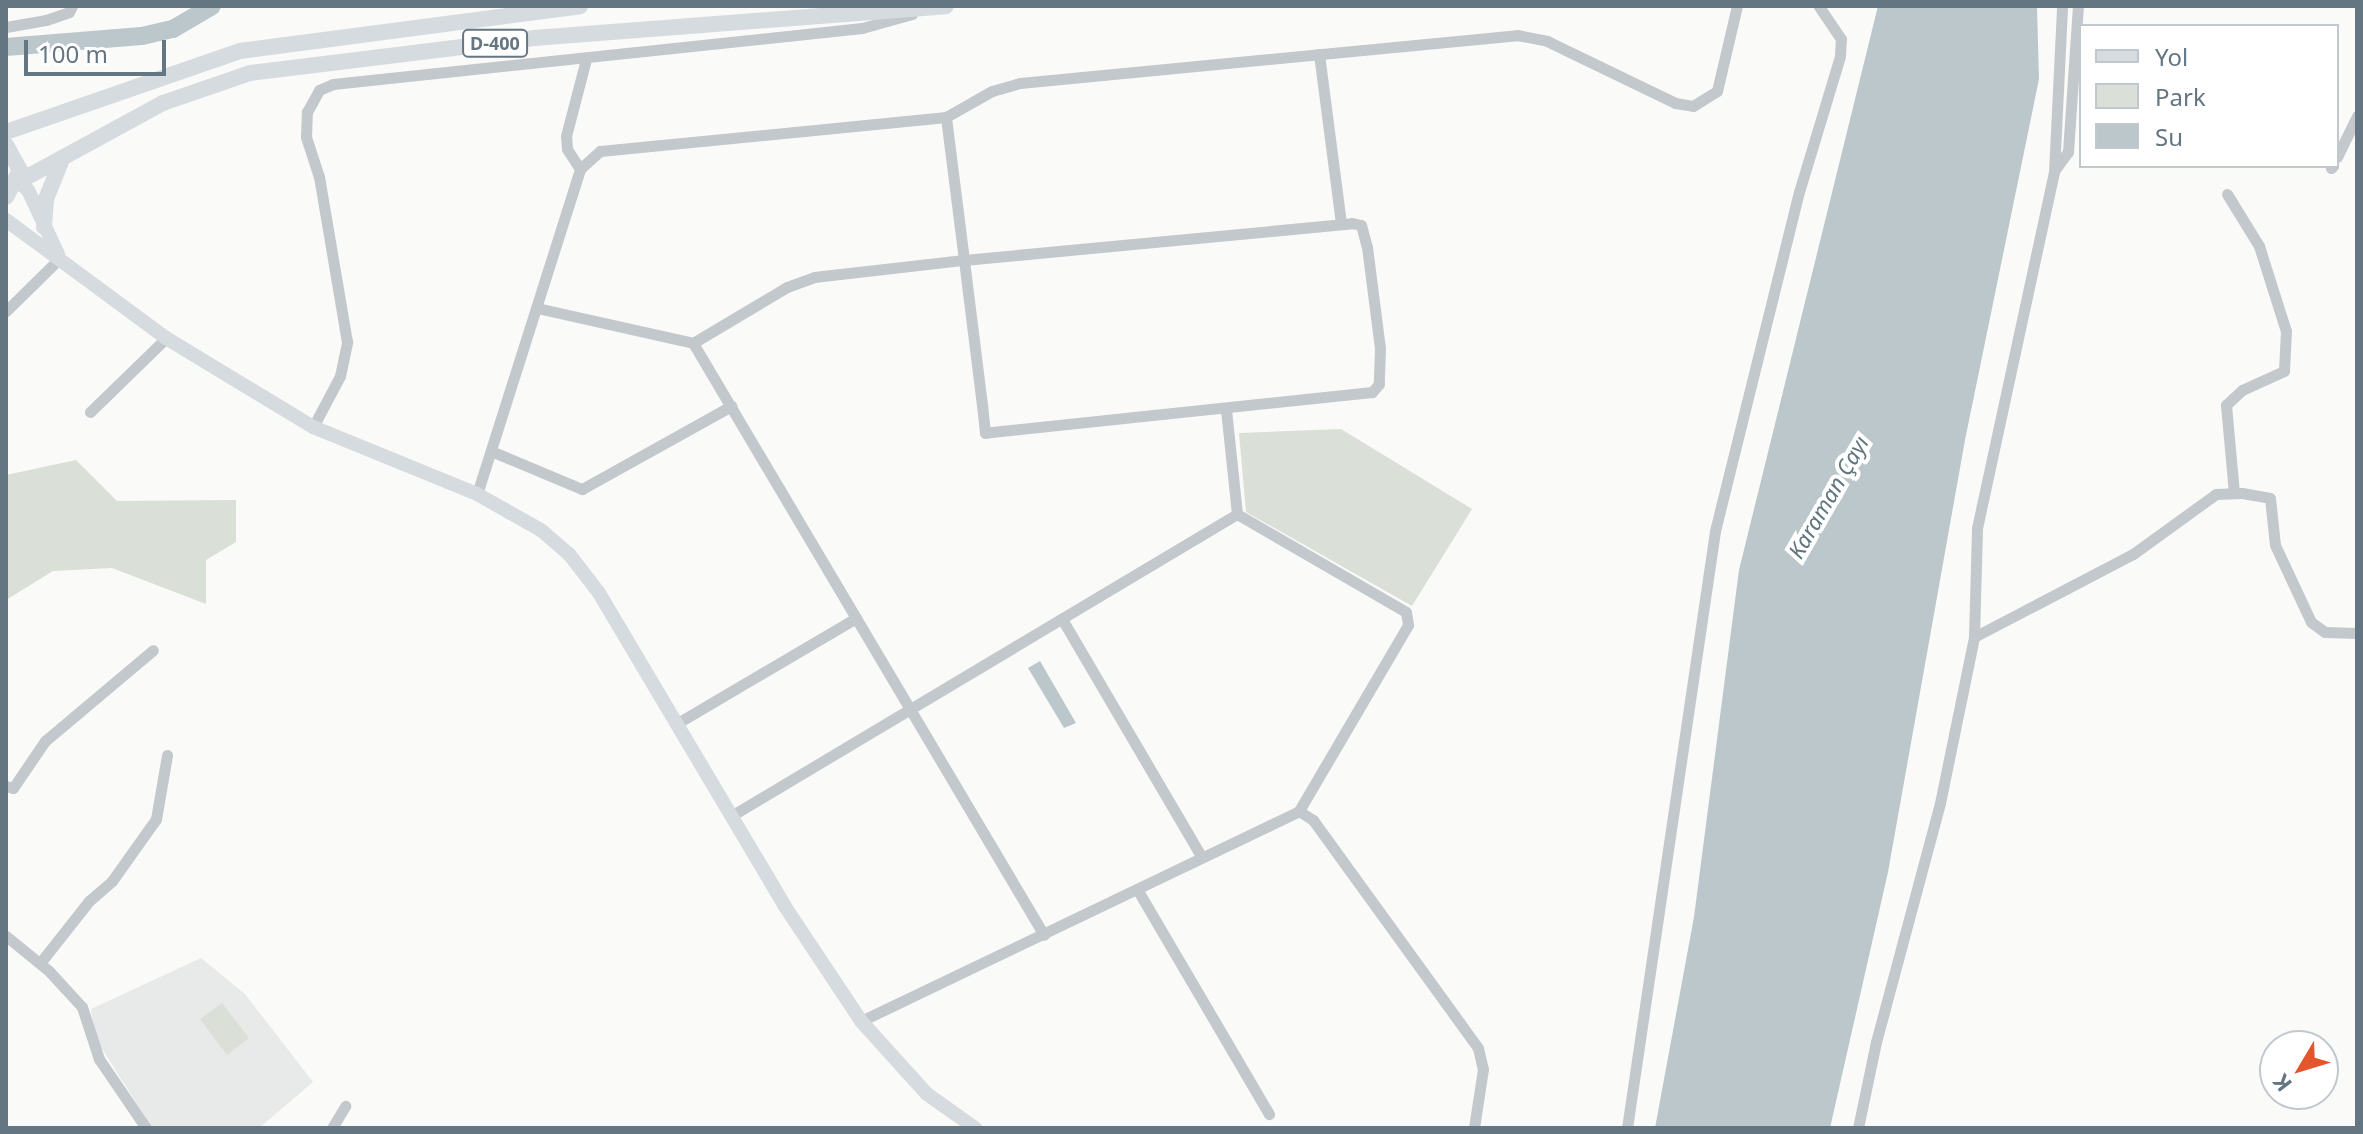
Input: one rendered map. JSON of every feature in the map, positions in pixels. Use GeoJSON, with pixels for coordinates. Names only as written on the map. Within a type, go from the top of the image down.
{"type":"FeatureCollection","features":[{"type":"Feature","properties":{"kind":"highway"},"geometry":{"type":"LineString","coordinates":[[6,132],[185,66],[313,38],[580,6]]}},
{"type":"Feature","properties":{"kind":"highway","name":"D-400"},"geometry":{"type":"LineString","coordinates":[[6,197],[18,182],[163,103],[250,73],[534,38],[946,6]]}},
{"type":"Feature","properties":{"kind":"highway"},"geometry":{"type":"LineString","coordinates":[[6,145],[19,162],[18,182]]}},
{"type":"Feature","properties":{"kind":"highway"},"geometry":{"type":"LineString","coordinates":[[44,227],[46,199],[63,157]]}},
{"type":"Feature","properties":{"kind":"main road"},"geometry":{"type":"LineString","coordinates":[[18,182],[28,190],[60,258]]}},
{"type":"Feature","properties":{"kind":"main road"},"geometry":{"type":"LineString","coordinates":[[6,220],[166,338],[313,427],[477,494],[541,530],[569,554],[599,593],[731,816],[861,1021],[927,1094],[975,1128]]}},
{"type":"Feature","properties":{"kind":"street"},"geometry":{"type":"LineString","coordinates":[[6,27],[46,20],[69,12],[72,6]]}},
{"type":"Feature","properties":{"kind":"street"},"geometry":{"type":"LineString","coordinates":[[477,494],[580,169],[592,155],[611,148],[946,117],[992,91],[1020,83],[1517,35],[1547,41],[1675,103],[1693,106],[1717,91],[1737,6]]}},
{"type":"Feature","properties":{"kind":"street"},"geometry":{"type":"LineString","coordinates":[[1627,1128],[1715,531],[1799,192],[1840,56],[1841,39],[1819,6]]}},
{"type":"Feature","properties":{"kind":"street"},"geometry":{"type":"LineString","coordinates":[[1858,1128],[1876,1042],[1940,803],[1974,637],[1977,528],[2054,172],[2062,6]]}},
{"type":"Feature","properties":{"kind":"street"},"geometry":{"type":"LineString","coordinates":[[2054,172],[2068,152],[2078,6]]}},
{"type":"Feature","properties":{"kind":"street"},"geometry":{"type":"LineString","coordinates":[[313,427],[340,376],[347,342],[319,177],[306,137],[312,98],[333,84],[862,28],[938,7]]}},
{"type":"Feature","properties":{"kind":"street"},"geometry":{"type":"LineString","coordinates":[[1319,54],[1341,224]]}},
{"type":"Feature","properties":{"kind":"street"},"geometry":{"type":"LineString","coordinates":[[580,169],[567,149],[566,136],[586,59]]}},
{"type":"Feature","properties":{"kind":"street"},"geometry":{"type":"LineString","coordinates":[[2339,154],[2357,116]]}},
{"type":"Feature","properties":{"kind":"street"},"geometry":{"type":"LineString","coordinates":[[537,308],[693,343],[787,287],[814,277],[964,260],[1341,224],[1361,225],[1367,247],[1380,348],[1379,384],[1372,392],[1226,410],[985,433],[964,260],[946,117]]}},
{"type":"Feature","properties":{"kind":"street"},"geometry":{"type":"LineString","coordinates":[[2227,194],[2259,246],[2286,331],[2284,371],[2242,390],[2226,405],[2234,493]]}},
{"type":"Feature","properties":{"kind":"street"},"geometry":{"type":"LineString","coordinates":[[6,311],[60,258]]}},
{"type":"Feature","properties":{"kind":"street"},"geometry":{"type":"LineString","coordinates":[[90,412],[166,338]]}},
{"type":"Feature","properties":{"kind":"street"},"geometry":{"type":"LineString","coordinates":[[693,343],[1044,935]]}},
{"type":"Feature","properties":{"kind":"street"},"geometry":{"type":"LineString","coordinates":[[491,451],[582,489],[731,406]]}},
{"type":"Feature","properties":{"kind":"street"},"geometry":{"type":"LineString","coordinates":[[1226,410],[1237,514]]}},
{"type":"Feature","properties":{"kind":"street"},"geometry":{"type":"LineString","coordinates":[[1974,637],[2133,554],[2201,502],[2234,493],[2270,498],[2275,545],[2311,622],[2325,632],[2357,633]]}},
{"type":"Feature","properties":{"kind":"street"},"geometry":{"type":"LineString","coordinates":[[731,816],[1237,514]]}},
{"type":"Feature","properties":{"kind":"street"},"geometry":{"type":"LineString","coordinates":[[861,1021],[1299,811],[1408,625],[1406,612],[1237,514]]}},
{"type":"Feature","properties":{"kind":"street"},"geometry":{"type":"LineString","coordinates":[[676,724],[856,618]]}},
{"type":"Feature","properties":{"kind":"street"},"geometry":{"type":"LineString","coordinates":[[1062,619],[1201,856]]}},
{"type":"Feature","properties":{"kind":"street"},"geometry":{"type":"LineString","coordinates":[[6,801],[10,787],[45,741],[153,650]]}},
{"type":"Feature","properties":{"kind":"street"},"geometry":{"type":"LineString","coordinates":[[40,963],[89,901],[112,881],[156,819],[167,755]]}},
{"type":"Feature","properties":{"kind":"street"},"geometry":{"type":"LineString","coordinates":[[1299,811],[1313,820],[1478,1048],[1483,1069],[1474,1128]]}},
{"type":"Feature","properties":{"kind":"street"},"geometry":{"type":"LineString","coordinates":[[1137,889],[1269,1114]]}},
{"type":"Feature","properties":{"kind":"street"},"geometry":{"type":"LineString","coordinates":[[6,936],[40,963],[82,1007],[99,1059],[146,1128]]}},
{"type":"Feature","properties":{"kind":"street"},"geometry":{"type":"LineString","coordinates":[[332,1128],[345,1106]]}},
{"type":"Feature","properties":{"kind":"shaded area"},"geometry":{"type":"Polygon","coordinates":[[[201,958],[245,994],[313,1082],[259,1128],[152,1128],[94,1036],[91,1009],[201,958]]]}},
{"type":"Feature","properties":{"kind":"green space"},"geometry":{"type":"Polygon","coordinates":[[[1341,429],[1472,509],[1412,606],[1246,512],[1239,433],[1341,429]]]}},
{"type":"Feature","properties":{"kind":"green space"},"geometry":{"type":"Polygon","coordinates":[[[76,460],[117,501],[236,500],[236,542],[206,560],[206,604],[112,568],[53,571],[6,600],[6,475],[76,460]]]}},
{"type":"Feature","properties":{"kind":"green space"},"geometry":{"type":"Polygon","coordinates":[[[222,1003],[249,1038],[227,1055],[200,1019],[222,1003]]]}},
{"type":"Feature","properties":{"kind":"water","name":"Karaman Çayı"},"geometry":{"type":"Polygon","coordinates":[[[1878,6],[2037,6],[2039,79],[1965,440],[1888,872],[1830,1128],[1655,1128],[1694,917],[1739,570],[1878,6]]]}},
{"type":"Feature","properties":{"kind":"water"},"geometry":{"type":"Polygon","coordinates":[[[1040,661],[1076,723],[1064,728],[1028,668],[1040,661]]]}},
{"type":"Feature","properties":{"kind":"waterway"},"geometry":{"type":"LineString","coordinates":[[6,47],[142,36],[173,29],[212,6]]}}]}
